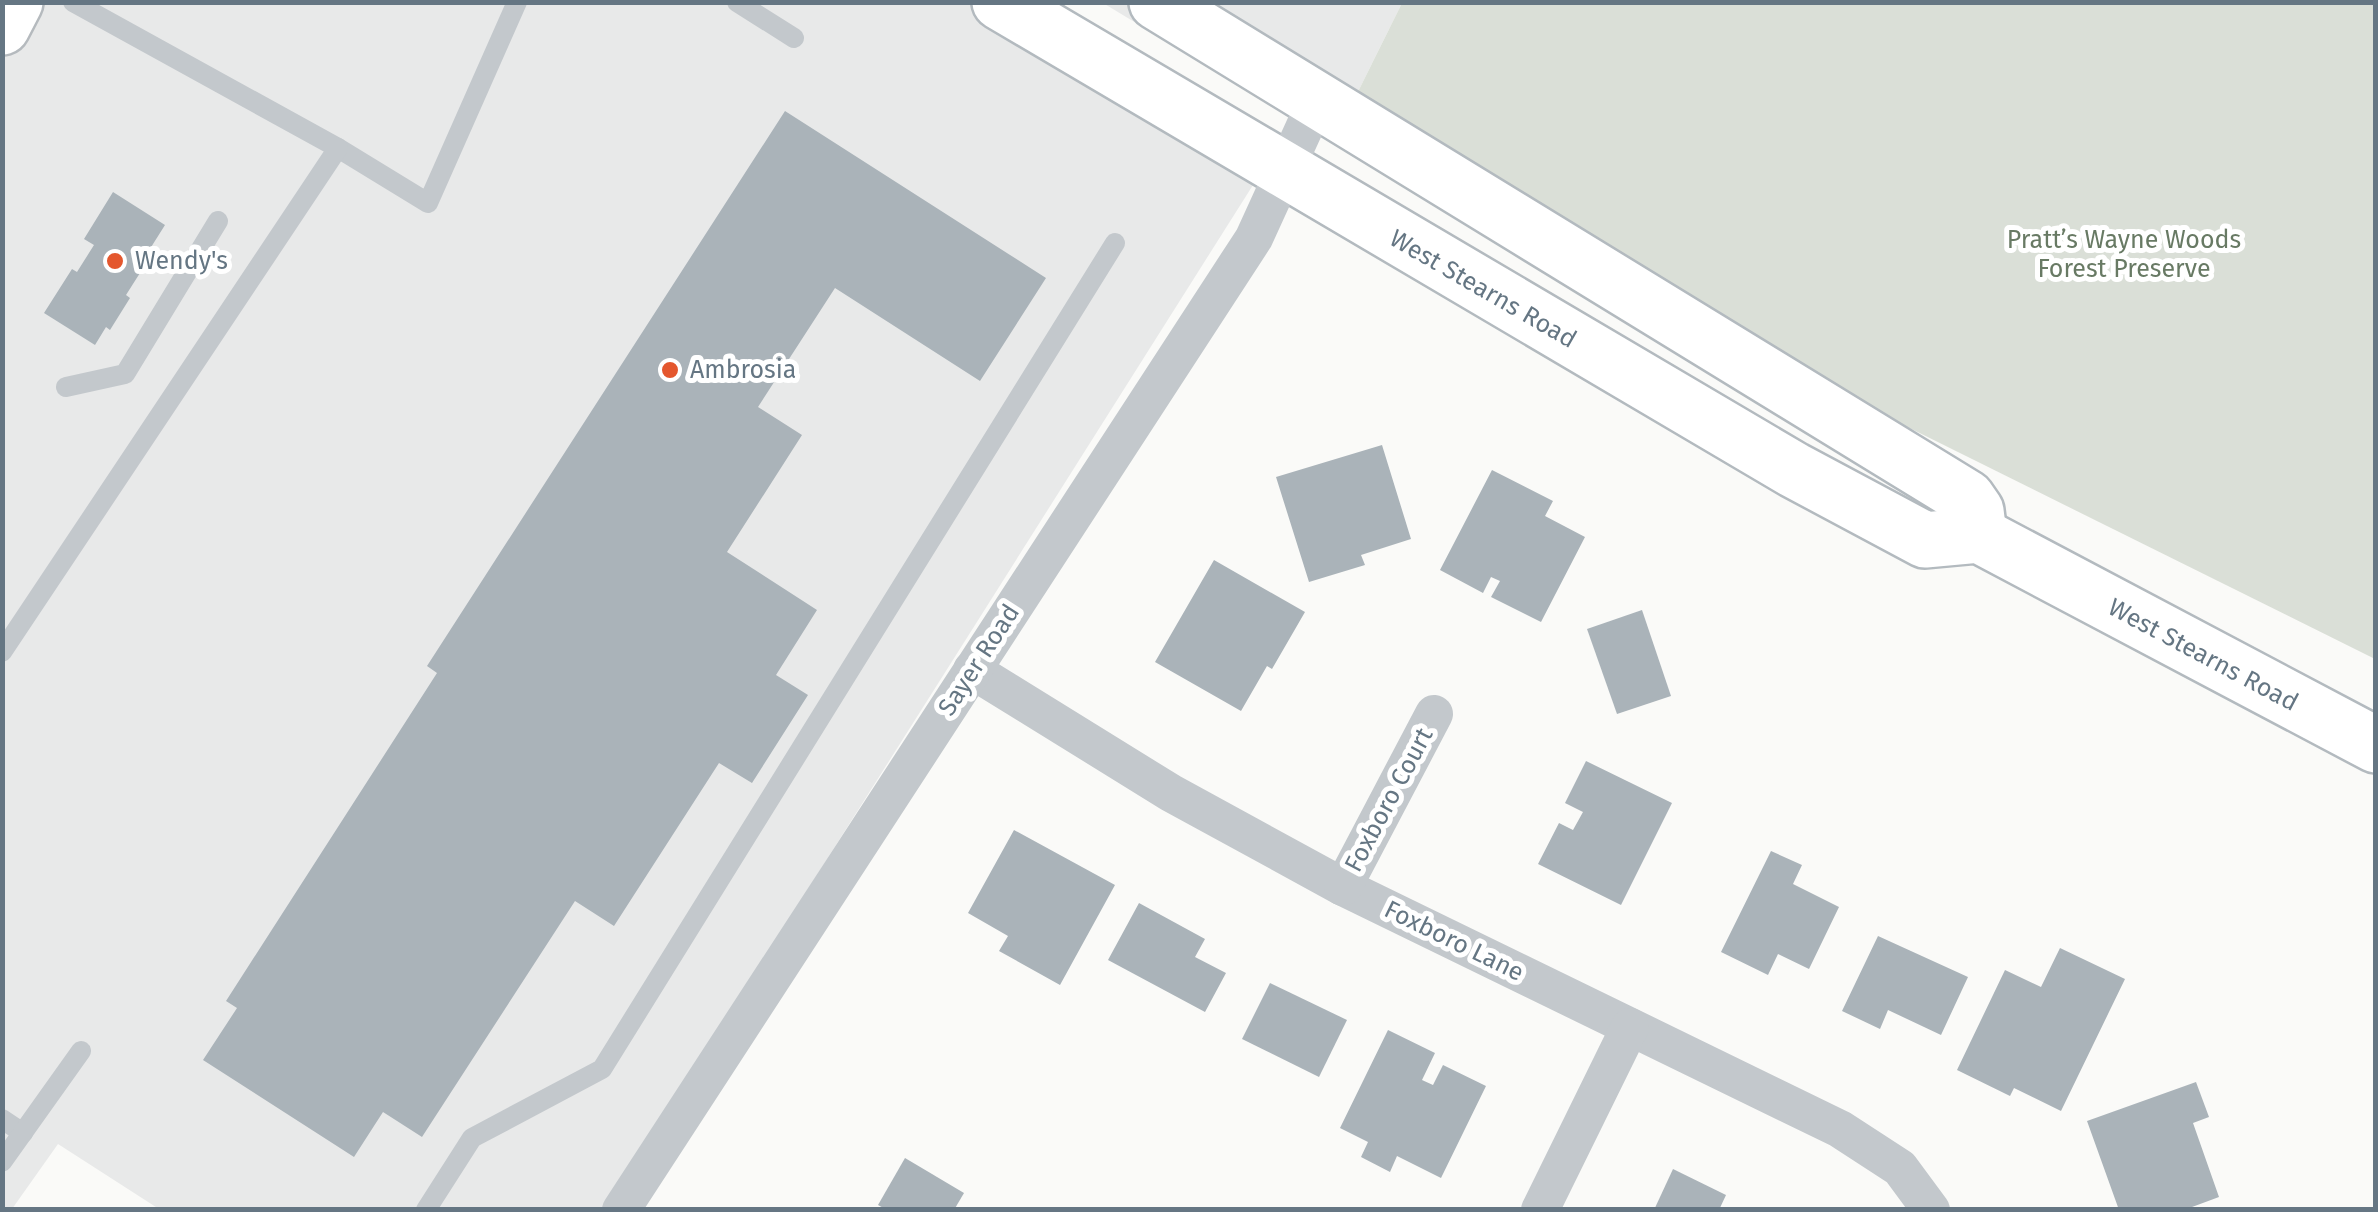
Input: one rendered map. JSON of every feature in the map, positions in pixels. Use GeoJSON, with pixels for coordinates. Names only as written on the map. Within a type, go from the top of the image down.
{"type":"FeatureCollection","features":[{"type":"Feature","properties":{"kind":"main road"},"geometry":{"type":"LineString","coordinates":[[2,27],[15,2]]}},
{"type":"Feature","properties":{"kind":"main road","name":"West Stearns Road"},"geometry":{"type":"LineString","coordinates":[[1000,2],[1794,470],[1925,540],[1979,535],[2376,745]]}},
{"type":"Feature","properties":{"kind":"main road"},"geometry":{"type":"LineString","coordinates":[[1157,2],[1967,498],[1976,512],[1979,535]]}},
{"type":"Feature","properties":{"kind":"street","name":"Sayer Road"},"geometry":{"type":"LineString","coordinates":[[621,1210],[1254,238],[1318,100]]}},
{"type":"Feature","properties":{"kind":"street","name":"Foxboro Lane"},"geometry":{"type":"LineString","coordinates":[[972,670],[1155,784],[1343,887],[1840,1129],[1900,1168],[1931,1210]]}},
{"type":"Feature","properties":{"kind":"street","name":"Foxboro Court"},"geometry":{"type":"LineString","coordinates":[[1343,887],[1434,714]]}},
{"type":"Feature","properties":{"kind":"street"},"geometry":{"type":"LineString","coordinates":[[1540,1210],[1630,1028]]}},
{"type":"Feature","properties":{"kind":"lane"},"geometry":{"type":"LineString","coordinates":[[73,2],[105,9],[428,204],[517,2]]}},
{"type":"Feature","properties":{"kind":"lane"},"geometry":{"type":"LineString","coordinates":[[736,2],[794,38]]}},
{"type":"Feature","properties":{"kind":"lane"},"geometry":{"type":"LineString","coordinates":[[2,652],[338,148]]}},
{"type":"Feature","properties":{"kind":"lane"},"geometry":{"type":"LineString","coordinates":[[66,387],[124,374],[218,221]]}},
{"type":"Feature","properties":{"kind":"lane"},"geometry":{"type":"LineString","coordinates":[[426,1210],[472,1138],[602,1069],[1115,243]]}},
{"type":"Feature","properties":{"kind":"lane"},"geometry":{"type":"LineString","coordinates":[[2,1162],[82,1051]]}},
{"type":"Feature","properties":{"kind":"lane"},"geometry":{"type":"LineString","coordinates":[[2,1120],[22,1134]]}},
{"type":"Feature","properties":{"kind":"shaded area"},"geometry":{"type":"Polygon","coordinates":[[[13,2],[1034,3],[1277,147],[606,1209],[159,1209],[58,1144],[12,1209],[3,1209],[2,24],[13,2]]]}},
{"type":"Feature","properties":{"kind":"shaded area"},"geometry":{"type":"Polygon","coordinates":[[[1103,3],[1402,3],[1333,142],[1103,3]]]}},
{"type":"Feature","properties":{"kind":"green space","name":"Pratt’s Wayne Woods Forest Preserve"},"geometry":{"type":"Polygon","coordinates":[[[1402,3],[2375,3],[2375,659],[1333,142],[1402,3]]]}},
{"type":"Feature","properties":{"kind":"building"},"geometry":{"type":"Polygon","coordinates":[[[785,111],[1046,278],[980,381],[835,288],[758,407],[802,435],[727,552],[817,610],[776,675],[808,695],[752,783],[719,763],[614,926],[575,901],[422,1137],[383,1112],[354,1157],[203,1060],[237,1008],[226,1001],[437,673],[427,666],[785,111]]]}},
{"type":"Feature","properties":{"kind":"building","name":"Wendy's"},"geometry":{"type":"Polygon","coordinates":[[[113,192],[165,225],[126,295],[130,298],[110,330],[106,327],[95,345],[44,313],[72,269],[77,272],[94,245],[84,239],[113,192]]]}},
{"type":"Feature","properties":{"kind":"building"},"geometry":{"type":"Polygon","coordinates":[[[1382,445],[1411,539],[1361,555],[1365,565],[1309,582],[1276,477],[1382,445]]]}},
{"type":"Feature","properties":{"kind":"building"},"geometry":{"type":"Polygon","coordinates":[[[1492,470],[1553,501],[1545,516],[1585,537],[1541,622],[1491,597],[1500,581],[1491,577],[1483,593],[1440,570],[1492,470]]]}},
{"type":"Feature","properties":{"kind":"building"},"geometry":{"type":"Polygon","coordinates":[[[1214,560],[1305,612],[1272,669],[1267,666],[1241,711],[1155,662],[1214,560]]]}},
{"type":"Feature","properties":{"kind":"building"},"geometry":{"type":"Polygon","coordinates":[[[1642,610],[1671,696],[1617,714],[1587,629],[1642,610]]]}},
{"type":"Feature","properties":{"kind":"building"},"geometry":{"type":"Polygon","coordinates":[[[1586,761],[1672,803],[1621,905],[1538,864],[1559,823],[1573,830],[1583,812],[1565,803],[1586,761]]]}},
{"type":"Feature","properties":{"kind":"building"},"geometry":{"type":"Polygon","coordinates":[[[1014,830],[1115,885],[1060,985],[999,951],[1008,936],[968,913],[1014,830]]]}},
{"type":"Feature","properties":{"kind":"building"},"geometry":{"type":"Polygon","coordinates":[[[1771,851],[1802,865],[1793,884],[1839,907],[1809,969],[1778,954],[1768,975],[1721,952],[1771,851]]]}},
{"type":"Feature","properties":{"kind":"building"},"geometry":{"type":"Polygon","coordinates":[[[1139,903],[1205,939],[1195,957],[1226,973],[1205,1012],[1108,960],[1139,903]]]}},
{"type":"Feature","properties":{"kind":"building"},"geometry":{"type":"Polygon","coordinates":[[[1878,936],[1968,977],[1941,1035],[1888,1010],[1880,1029],[1842,1011],[1878,936]]]}},
{"type":"Feature","properties":{"kind":"building"},"geometry":{"type":"Polygon","coordinates":[[[2060,948],[2125,979],[2061,1111],[2014,1088],[2010,1096],[1957,1070],[2005,970],[2041,987],[2060,948]]]}},
{"type":"Feature","properties":{"kind":"building"},"geometry":{"type":"Polygon","coordinates":[[[1270,983],[1347,1020],[1319,1077],[1242,1039],[1270,983]]]}},
{"type":"Feature","properties":{"kind":"building"},"geometry":{"type":"Polygon","coordinates":[[[1388,1030],[1435,1053],[1422,1080],[1433,1085],[1443,1065],[1486,1086],[1441,1178],[1397,1156],[1390,1172],[1361,1157],[1368,1142],[1340,1128],[1388,1030]]]}},
{"type":"Feature","properties":{"kind":"building"},"geometry":{"type":"Polygon","coordinates":[[[2196,1082],[2209,1117],[2193,1123],[2219,1197],[2184,1210],[2119,1210],[2087,1121],[2196,1082]]]}},
{"type":"Feature","properties":{"kind":"building"},"geometry":{"type":"Polygon","coordinates":[[[905,1158],[964,1193],[954,1210],[887,1210],[878,1205],[905,1158]]]}},
{"type":"Feature","properties":{"kind":"building"},"geometry":{"type":"Polygon","coordinates":[[[1673,1169],[1726,1195],[1719,1210],[1654,1210],[1673,1169]]]}},
{"type":"Feature","properties":{"kind":"place","name":"Wendy's"},"geometry":{"type":"Point","coordinates":[115,261]}},
{"type":"Feature","properties":{"kind":"place","name":"Ambrosia"},"geometry":{"type":"Point","coordinates":[670,370]}}]}
